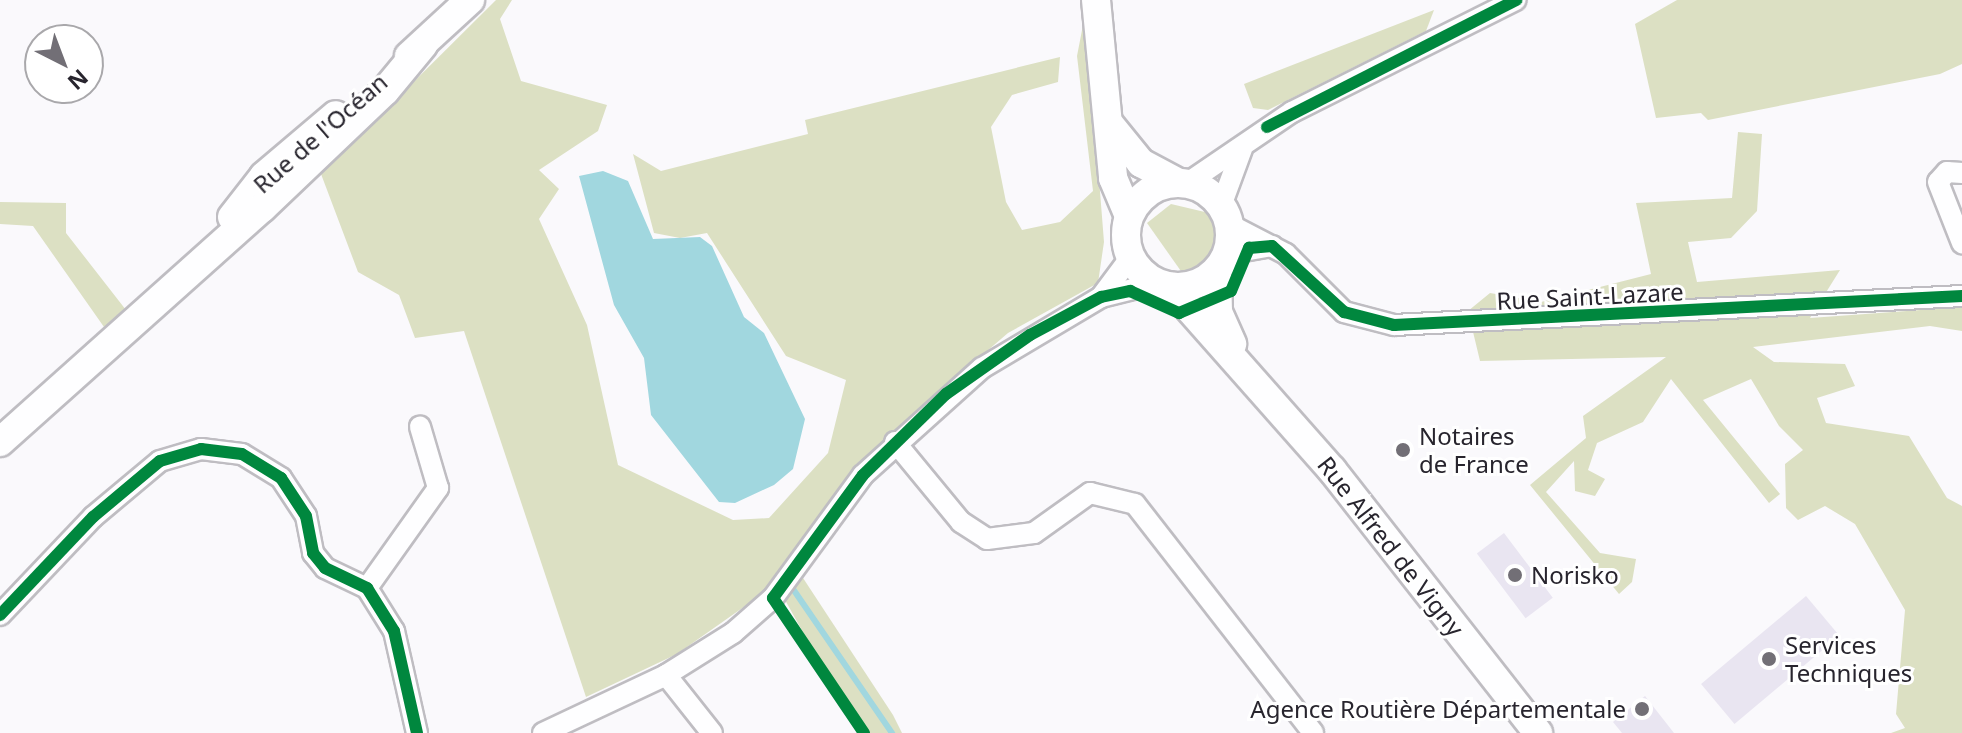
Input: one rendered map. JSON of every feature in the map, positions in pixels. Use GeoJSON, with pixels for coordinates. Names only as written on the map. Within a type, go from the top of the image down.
{"type":"FeatureCollection","features":[{"type":"Feature","properties":{"kind":"main road","name":"Rue de l'Océan"},"geometry":{"type":"LineString","coordinates":[[0,442],[194,264],[264,176],[423,45],[470,0]]}},
{"type":"Feature","properties":{"kind":"main road"},"geometry":{"type":"LineString","coordinates":[[1096,0],[1111,126],[1113,178],[1129,216],[1130,258],[1164,286],[1192,286],[1222,262],[1226,215],[1205,190],[1182,183],[1141,163],[1111,126]]}},
{"type":"Feature","properties":{"kind":"main road"},"geometry":{"type":"LineString","coordinates":[[1129,216],[1149,192],[1182,183]]}},
{"type":"Feature","properties":{"kind":"main road","name":"Rue Alfred de Vigny"},"geometry":{"type":"LineString","coordinates":[[1222,262],[1218,312],[1241,361]]}},
{"type":"Feature","properties":{"kind":"main road","name":"Rue Alfred de Vigny"},"geometry":{"type":"LineString","coordinates":[[1164,286],[1241,361],[1538,733]]}},
{"type":"Feature","properties":{"kind":"street"},"geometry":{"type":"LineString","coordinates":[[1182,183],[1248,139],[1516,0]]}},
{"type":"Feature","properties":{"kind":"street"},"geometry":{"type":"LineString","coordinates":[[1226,215],[1248,139]]}},
{"type":"Feature","properties":{"kind":"street"},"geometry":{"type":"LineString","coordinates":[[1962,173],[1947,172],[1938,182],[1962,243]]}},
{"type":"Feature","properties":{"kind":"street","name":"Rue Saint-Lazare"},"geometry":{"type":"LineString","coordinates":[[1226,215],[1272,246],[1344,312],[1394,325],[1962,296]]}},
{"type":"Feature","properties":{"kind":"street"},"geometry":{"type":"LineString","coordinates":[[1222,262],[1272,246]]}},
{"type":"Feature","properties":{"kind":"street"},"geometry":{"type":"LineString","coordinates":[[1101,297],[1130,258]]}},
{"type":"Feature","properties":{"kind":"street"},"geometry":{"type":"LineString","coordinates":[[543,733],[666,675],[773,598],[863,475],[895,442],[982,368],[1101,297],[1164,286]]}},
{"type":"Feature","properties":{"kind":"street"},"geometry":{"type":"LineString","coordinates":[[367,588],[438,488],[420,427]]}},
{"type":"Feature","properties":{"kind":"street"},"geometry":{"type":"LineString","coordinates":[[895,442],[961,522],[987,539],[1034,533],[1090,493],[1135,504],[1313,733]]}},
{"type":"Feature","properties":{"kind":"street"},"geometry":{"type":"LineString","coordinates":[[0,615],[93,517],[160,461],[201,449],[242,454],[281,478],[306,516],[319,561],[367,588],[394,631],[417,733]]}},
{"type":"Feature","properties":{"kind":"street"},"geometry":{"type":"LineString","coordinates":[[666,675],[712,733]]}},
{"type":"Feature","properties":{"kind":"green space"},"geometry":{"type":"Polygon","coordinates":[[[496,0],[512,0],[500,19],[521,81],[607,105],[598,131],[539,170],[559,189],[539,219],[587,325],[618,465],[733,520],[769,518],[828,453],[846,380],[786,356],[707,233],[680,238],[654,233],[633,154],[661,171],[808,134],[805,120],[1060,57],[1058,82],[1012,95],[991,127],[1006,202],[1022,230],[1060,222],[1093,191],[1077,56],[1083,25],[1090,65],[1104,242],[1098,283],[1008,333],[888,436],[765,592],[677,654],[586,697],[464,331],[415,338],[399,295],[358,272],[321,174],[496,0]]]}},
{"type":"Feature","properties":{"kind":"green space"},"geometry":{"type":"Polygon","coordinates":[[[1677,0],[1962,0],[1962,64],[1940,74],[1708,120],[1701,113],[1656,118],[1635,24],[1677,0]]]}},
{"type":"Feature","properties":{"kind":"green space"},"geometry":{"type":"Polygon","coordinates":[[[1434,10],[1426,31],[1268,110],[1253,108],[1244,84],[1434,10]]]}},
{"type":"Feature","properties":{"kind":"green space"},"geometry":{"type":"Polygon","coordinates":[[[1738,132],[1762,134],[1757,211],[1731,238],[1688,242],[1697,282],[1840,270],[1810,318],[1962,307],[1962,331],[1930,326],[1753,347],[1774,362],[1845,364],[1855,386],[1817,398],[1826,423],[1909,436],[1947,498],[1962,506],[1962,733],[1891,733],[1905,728],[1896,714],[1905,610],[1855,524],[1825,506],[1798,520],[1786,508],[1785,464],[1803,450],[1779,426],[1751,379],[1703,400],[1780,494],[1769,503],[1671,379],[1643,422],[1597,443],[1588,470],[1605,479],[1595,496],[1575,491],[1574,461],[1546,492],[1600,553],[1636,559],[1632,582],[1619,594],[1530,485],[1586,438],[1583,416],[1666,357],[1480,361],[1468,311],[1490,293],[1541,302],[1651,274],[1636,203],[1732,198],[1738,132]]]}},
{"type":"Feature","properties":{"kind":"green space"},"geometry":{"type":"Polygon","coordinates":[[[0,202],[66,203],[66,233],[126,310],[104,327],[33,226],[0,224],[0,202]]]}},
{"type":"Feature","properties":{"kind":"green space"},"geometry":{"type":"Polygon","coordinates":[[[1171,204],[1209,213],[1218,243],[1200,269],[1183,274],[1147,223],[1171,204]]]}},
{"type":"Feature","properties":{"kind":"green space"},"geometry":{"type":"Polygon","coordinates":[[[803,578],[902,733],[868,733],[813,650],[785,600],[803,578]]]}},
{"type":"Feature","properties":{"kind":"water"},"geometry":{"type":"Polygon","coordinates":[[[603,171],[628,181],[653,239],[700,237],[712,246],[744,317],[764,333],[805,419],[793,469],[774,485],[735,503],[719,502],[651,415],[644,358],[614,305],[579,176],[603,171]]]}},
{"type":"Feature","properties":{"kind":"building","name":"Norisko"},"geometry":{"type":"Polygon","coordinates":[[[1504,533],[1553,598],[1526,618],[1477,553],[1504,533]]]}},
{"type":"Feature","properties":{"kind":"building","name":"Services Techniques"},"geometry":{"type":"Polygon","coordinates":[[[1806,596],[1839,636],[1734,724],[1701,684],[1806,596]]]}},
{"type":"Feature","properties":{"kind":"building","name":"Agence Routière Départementale"},"geometry":{"type":"Polygon","coordinates":[[[1645,696],[1674,733],[1622,733],[1613,722],[1645,696]]]}},
{"type":"Feature","properties":{"kind":"waterway"},"geometry":{"type":"LineString","coordinates":[[793,589],[892,733]]}},
{"type":"Feature","properties":{"kind":"cycle path"},"geometry":{"type":"LineString","coordinates":[[1267,127],[1516,0]]}},
{"type":"Feature","properties":{"kind":"cycle path"},"geometry":{"type":"LineString","coordinates":[[864,733],[773,598],[863,475],[946,394],[1030,335],[1101,297],[1130,291],[1179,313],[1231,291],[1249,248],[1272,246],[1344,312],[1394,325],[1962,296]]}},
{"type":"Feature","properties":{"kind":"cycle path"},"geometry":{"type":"LineString","coordinates":[[0,615],[93,517],[160,461],[201,449],[242,454],[281,478],[306,516],[313,553],[325,568],[367,588],[394,631],[417,733]]}},
{"type":"Feature","properties":{"kind":"place","name":"Notaires de France"},"geometry":{"type":"Point","coordinates":[1403,450]}},
{"type":"Feature","properties":{"kind":"place","name":"Norisko"},"geometry":{"type":"Point","coordinates":[1515,575]}},
{"type":"Feature","properties":{"kind":"place","name":"Services Techniques"},"geometry":{"type":"Point","coordinates":[1769,659]}},
{"type":"Feature","properties":{"kind":"place","name":"Agence Routière Départementale"},"geometry":{"type":"Point","coordinates":[1642,709]}}]}
